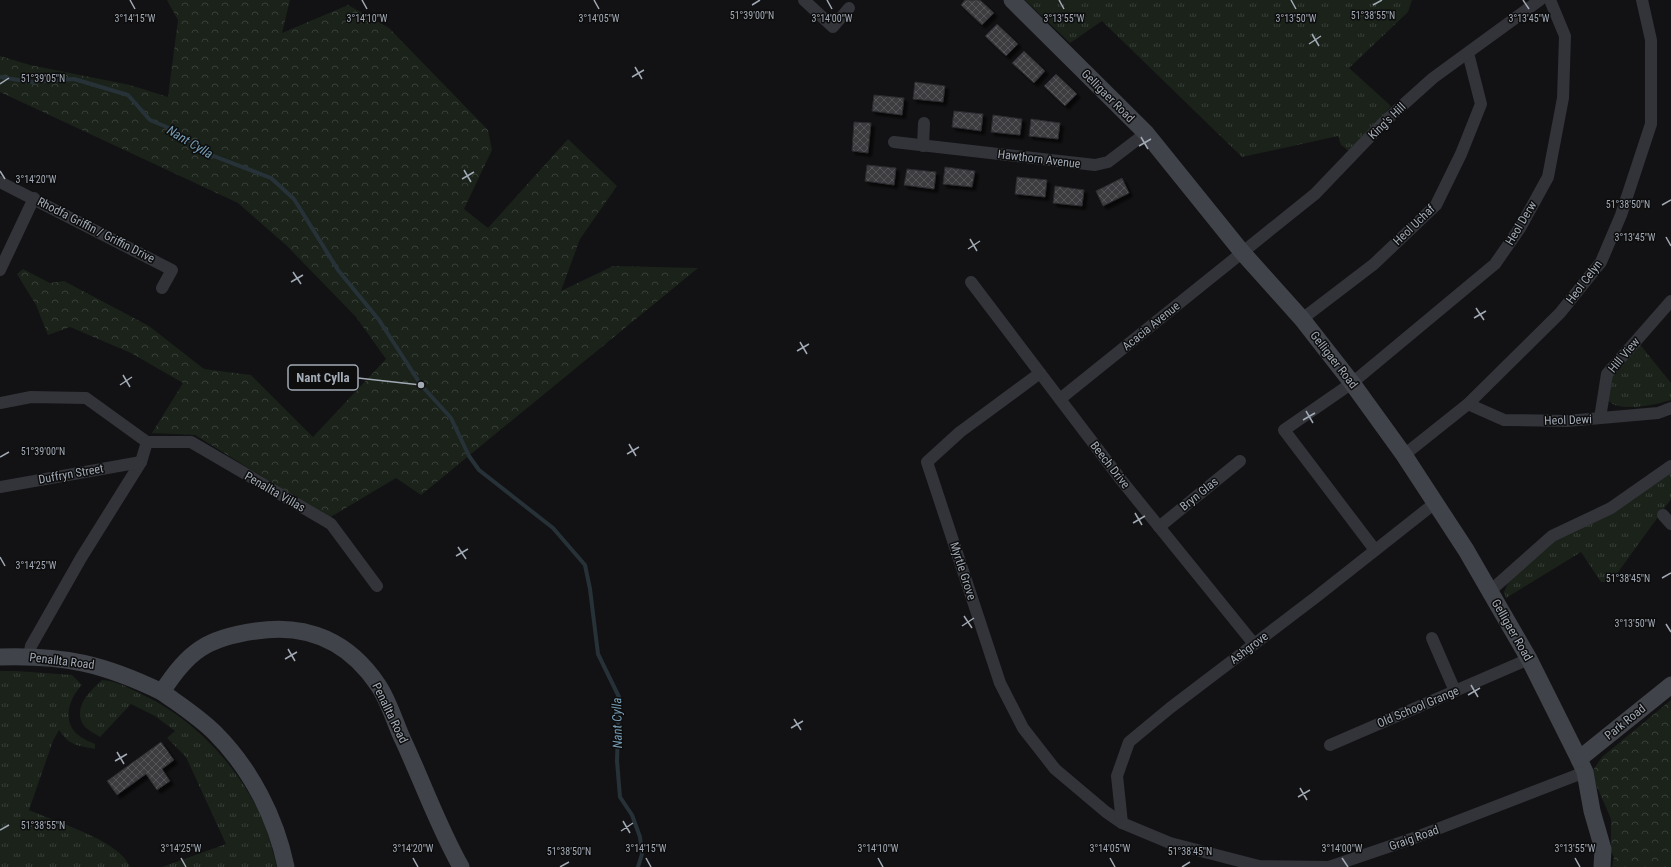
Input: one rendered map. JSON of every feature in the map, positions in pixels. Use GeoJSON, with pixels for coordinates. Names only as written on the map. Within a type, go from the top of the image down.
{"type":"FeatureCollection","features":[{"type":"Feature","properties":{"kind":"street"},"geometry":{"type":"LineString","coordinates":[[804,0],[833,27],[849,8]]}},
{"type":"Feature","properties":{"kind":"street","name":"Gelligaer Road"},"geometry":{"type":"LineString","coordinates":[[1012,0],[1146,133],[1242,252],[1302,319],[1352,383],[1404,455],[1435,503],[1529,659],[1582,765],[1592,811],[1603,849],[1602,867]]}},
{"type":"Feature","properties":{"kind":"street","name":"King's Hill"},"geometry":{"type":"LineString","coordinates":[[1242,252],[1315,194],[1384,122],[1433,78],[1540,0]]}},
{"type":"Feature","properties":{"kind":"street","name":"Heol Derw"},"geometry":{"type":"LineString","coordinates":[[1375,550],[1284,430],[1352,383],[1495,264],[1520,228],[1548,177],[1563,98],[1566,36],[1550,0]]}},
{"type":"Feature","properties":{"kind":"street","name":"Heol Celyn"},"geometry":{"type":"LineString","coordinates":[[1404,455],[1468,404],[1560,313],[1601,262],[1621,215],[1651,124],[1651,40],[1642,0]]}},
{"type":"Feature","properties":{"kind":"street","name":"Heol Uchaf"},"geometry":{"type":"LineString","coordinates":[[1302,319],[1374,264],[1436,205],[1461,154],[1481,104],[1468,53]]}},
{"type":"Feature","properties":{"kind":"street"},"geometry":{"type":"LineString","coordinates":[[922,146],[924,123]]}},
{"type":"Feature","properties":{"kind":"street","name":"Hawthorn Avenue"},"geometry":{"type":"LineString","coordinates":[[894,142],[1095,165],[1108,162],[1146,133]]}},
{"type":"Feature","properties":{"kind":"street","name":"Rhodfa Griffin / Griffin Drive"},"geometry":{"type":"LineString","coordinates":[[0,182],[34,198],[172,270],[162,288]]}},
{"type":"Feature","properties":{"kind":"street"},"geometry":{"type":"LineString","coordinates":[[0,270],[34,198]]}},
{"type":"Feature","properties":{"kind":"street","name":"Acacia Avenue"},"geometry":{"type":"LineString","coordinates":[[1060,399],[1242,252]]}},
{"type":"Feature","properties":{"kind":"street","name":"Beech Drive"},"geometry":{"type":"LineString","coordinates":[[971,282],[1159,527],[1254,644]]}},
{"type":"Feature","properties":{"kind":"street","name":"Hill View"},"geometry":{"type":"LineString","coordinates":[[1600,418],[1607,374],[1671,301]]}},
{"type":"Feature","properties":{"kind":"street","name":"Myrtle Grove"},"geometry":{"type":"LineString","coordinates":[[1040,373],[960,432],[927,462],[1000,683],[1023,728],[1055,768],[1106,812],[1122,823]]}},
{"type":"Feature","properties":{"kind":"street"},"geometry":{"type":"LineString","coordinates":[[0,403],[31,397],[86,398],[147,442],[142,462],[81,558],[30,646],[29,656]]}},
{"type":"Feature","properties":{"kind":"street","name":"Heol Dewi"},"geometry":{"type":"LineString","coordinates":[[1468,404],[1504,420],[1567,421],[1658,413],[1671,408]]}},
{"type":"Feature","properties":{"kind":"street","name":"Penallta Villas"},"geometry":{"type":"LineString","coordinates":[[147,442],[191,442],[331,524],[377,586]]}},
{"type":"Feature","properties":{"kind":"street","name":"Bryn Glas"},"geometry":{"type":"LineString","coordinates":[[1159,527],[1240,461]]}},
{"type":"Feature","properties":{"kind":"street","name":"Duffryn Street"},"geometry":{"type":"LineString","coordinates":[[0,487],[142,462]]}},
{"type":"Feature","properties":{"kind":"street"},"geometry":{"type":"LineString","coordinates":[[1489,592],[1552,536],[1611,508],[1671,466]]}},
{"type":"Feature","properties":{"kind":"street","name":"Ashgrove"},"geometry":{"type":"LineString","coordinates":[[1122,823],[1117,776],[1129,742],[1435,503]]}},
{"type":"Feature","properties":{"kind":"street","name":"Penallta Road"},"geometry":{"type":"LineString","coordinates":[[0,657],[29,656],[66,659],[100,666],[133,678],[162,692],[177,670],[190,656],[226,637],[280,628],[316,634],[333,642],[349,653],[379,686],[434,811],[461,867]]}},
{"type":"Feature","properties":{"kind":"street"},"geometry":{"type":"LineString","coordinates":[[1432,638],[1455,691]]}},
{"type":"Feature","properties":{"kind":"street","name":"Old School Grange"},"geometry":{"type":"LineString","coordinates":[[1330,745],[1529,659]]}},
{"type":"Feature","properties":{"kind":"street","name":"Park Road"},"geometry":{"type":"LineString","coordinates":[[1582,765],[1671,685]]}},
{"type":"Feature","properties":{"kind":"street"},"geometry":{"type":"LineString","coordinates":[[162,692],[191,712],[216,733],[252,778],[270,817],[286,867]]}},
{"type":"Feature","properties":{"kind":"street","name":"Graig Road"},"geometry":{"type":"LineString","coordinates":[[1122,823],[1170,843],[1259,866],[1329,867],[1414,838],[1582,765]]}},
{"type":"Feature","properties":{"kind":"green space"},"geometry":{"type":"Polygon","coordinates":[[[167,0],[290,0],[282,33],[348,5],[389,28],[488,130],[492,150],[464,209],[488,228],[568,139],[617,186],[580,239],[561,291],[613,266],[698,268],[421,495],[396,478],[329,518],[195,435],[152,433],[183,383],[131,353],[70,327],[48,335],[36,305],[17,274],[23,269],[50,283],[64,281],[149,326],[204,369],[251,375],[313,437],[386,359],[356,317],[287,246],[238,203],[0,92],[0,56],[30,65],[130,85],[168,97],[178,20],[167,0]]]}},
{"type":"Feature","properties":{"kind":"green space"},"geometry":{"type":"Polygon","coordinates":[[[1025,0],[1412,0],[1408,12],[1349,68],[1391,106],[1350,152],[1341,145],[1338,136],[1242,157],[1102,21],[1070,43],[1025,0]]]}},
{"type":"Feature","properties":{"kind":"green space"},"geometry":{"type":"Polygon","coordinates":[[[1638,342],[1671,383],[1671,400],[1639,407],[1616,405],[1609,401],[1605,393],[1608,381],[1617,367],[1638,342]]]}},
{"type":"Feature","properties":{"kind":"green space"},"geometry":{"type":"Polygon","coordinates":[[[1671,469],[1671,499],[1616,575],[1607,582],[1601,582],[1581,552],[1506,598],[1504,592],[1508,583],[1517,571],[1539,550],[1671,469]]]}},
{"type":"Feature","properties":{"kind":"green space"},"geometry":{"type":"Polygon","coordinates":[[[0,671],[72,675],[82,685],[73,697],[70,704],[69,719],[75,732],[95,744],[95,749],[83,747],[70,742],[59,730],[53,741],[29,810],[101,840],[114,848],[124,857],[130,867],[0,867],[0,671]]]}},
{"type":"Feature","properties":{"kind":"green space"},"geometry":{"type":"Polygon","coordinates":[[[102,680],[114,682],[124,686],[164,706],[200,733],[216,750],[245,786],[256,806],[267,831],[277,867],[162,867],[226,844],[186,757],[167,738],[175,731],[155,716],[131,704],[100,737],[84,726],[80,713],[81,707],[87,695],[102,680]]]}},
{"type":"Feature","properties":{"kind":"green space"},"geometry":{"type":"Polygon","coordinates":[[[1671,700],[1671,867],[1612,867],[1614,857],[1611,851],[1611,819],[1591,773],[1602,757],[1671,700]]]}},
{"type":"Feature","properties":{"kind":"building"},"geometry":{"type":"Polygon","coordinates":[[[965,0],[980,0],[994,13],[982,25],[961,5],[965,0]]]}},
{"type":"Feature","properties":{"kind":"building"},"geometry":{"type":"Polygon","coordinates":[[[997,24],[1018,44],[1006,56],[985,36],[997,24]]]}},
{"type":"Feature","properties":{"kind":"building"},"geometry":{"type":"Polygon","coordinates":[[[1024,51],[1045,71],[1034,83],[1012,63],[1024,51]]]}},
{"type":"Feature","properties":{"kind":"building"},"geometry":{"type":"Polygon","coordinates":[[[1056,74],[1077,94],[1065,106],[1044,86],[1056,74]]]}},
{"type":"Feature","properties":{"kind":"building"},"geometry":{"type":"Polygon","coordinates":[[[915,82],[945,86],[943,102],[913,99],[915,82]]]}},
{"type":"Feature","properties":{"kind":"building"},"geometry":{"type":"Polygon","coordinates":[[[874,95],[904,98],[902,115],[872,111],[874,95]]]}},
{"type":"Feature","properties":{"kind":"building"},"geometry":{"type":"Polygon","coordinates":[[[954,111],[983,114],[981,131],[952,127],[954,111]]]}},
{"type":"Feature","properties":{"kind":"building"},"geometry":{"type":"Polygon","coordinates":[[[993,115],[1022,119],[1020,135],[991,132],[993,115]]]}},
{"type":"Feature","properties":{"kind":"building"},"geometry":{"type":"Polygon","coordinates":[[[1031,119],[1060,123],[1058,139],[1029,136],[1031,119]]]}},
{"type":"Feature","properties":{"kind":"building"},"geometry":{"type":"Polygon","coordinates":[[[854,122],[871,123],[868,153],[852,151],[854,122]]]}},
{"type":"Feature","properties":{"kind":"building"},"geometry":{"type":"Polygon","coordinates":[[[867,165],[896,168],[894,185],[865,181],[867,165]]]}},
{"type":"Feature","properties":{"kind":"building"},"geometry":{"type":"Polygon","coordinates":[[[945,167],[975,171],[972,187],[943,184],[945,167]]]}},
{"type":"Feature","properties":{"kind":"building"},"geometry":{"type":"Polygon","coordinates":[[[907,169],[936,172],[934,189],[904,185],[907,169]]]}},
{"type":"Feature","properties":{"kind":"building"},"geometry":{"type":"Polygon","coordinates":[[[1017,177],[1047,180],[1045,197],[1015,194],[1017,177]]]}},
{"type":"Feature","properties":{"kind":"building"},"geometry":{"type":"Polygon","coordinates":[[[1122,178],[1129,193],[1103,206],[1096,191],[1122,178]]]}},
{"type":"Feature","properties":{"kind":"building"},"geometry":{"type":"Polygon","coordinates":[[[1055,186],[1084,190],[1082,206],[1053,203],[1055,186]]]}},
{"type":"Feature","properties":{"kind":"building"},"geometry":{"type":"Polygon","coordinates":[[[161,742],[174,760],[162,769],[170,781],[157,790],[146,774],[117,795],[107,781],[161,742]]]}},
{"type":"Feature","properties":{"kind":"waterway","name":"Nant Cylla"},"geometry":{"type":"LineString","coordinates":[[0,77],[31,82],[74,79],[128,95],[150,120],[174,130],[211,155],[271,178],[294,199],[338,270],[379,320],[421,385],[451,418],[469,456],[479,470],[553,528],[585,565],[590,589],[598,654],[619,697],[617,761],[620,797],[632,815],[640,837],[642,854],[638,867]]}},
{"type":"Feature","properties":{"kind":"place","name":"Nant Cylla"},"geometry":{"type":"Point","coordinates":[421,385]}}]}
